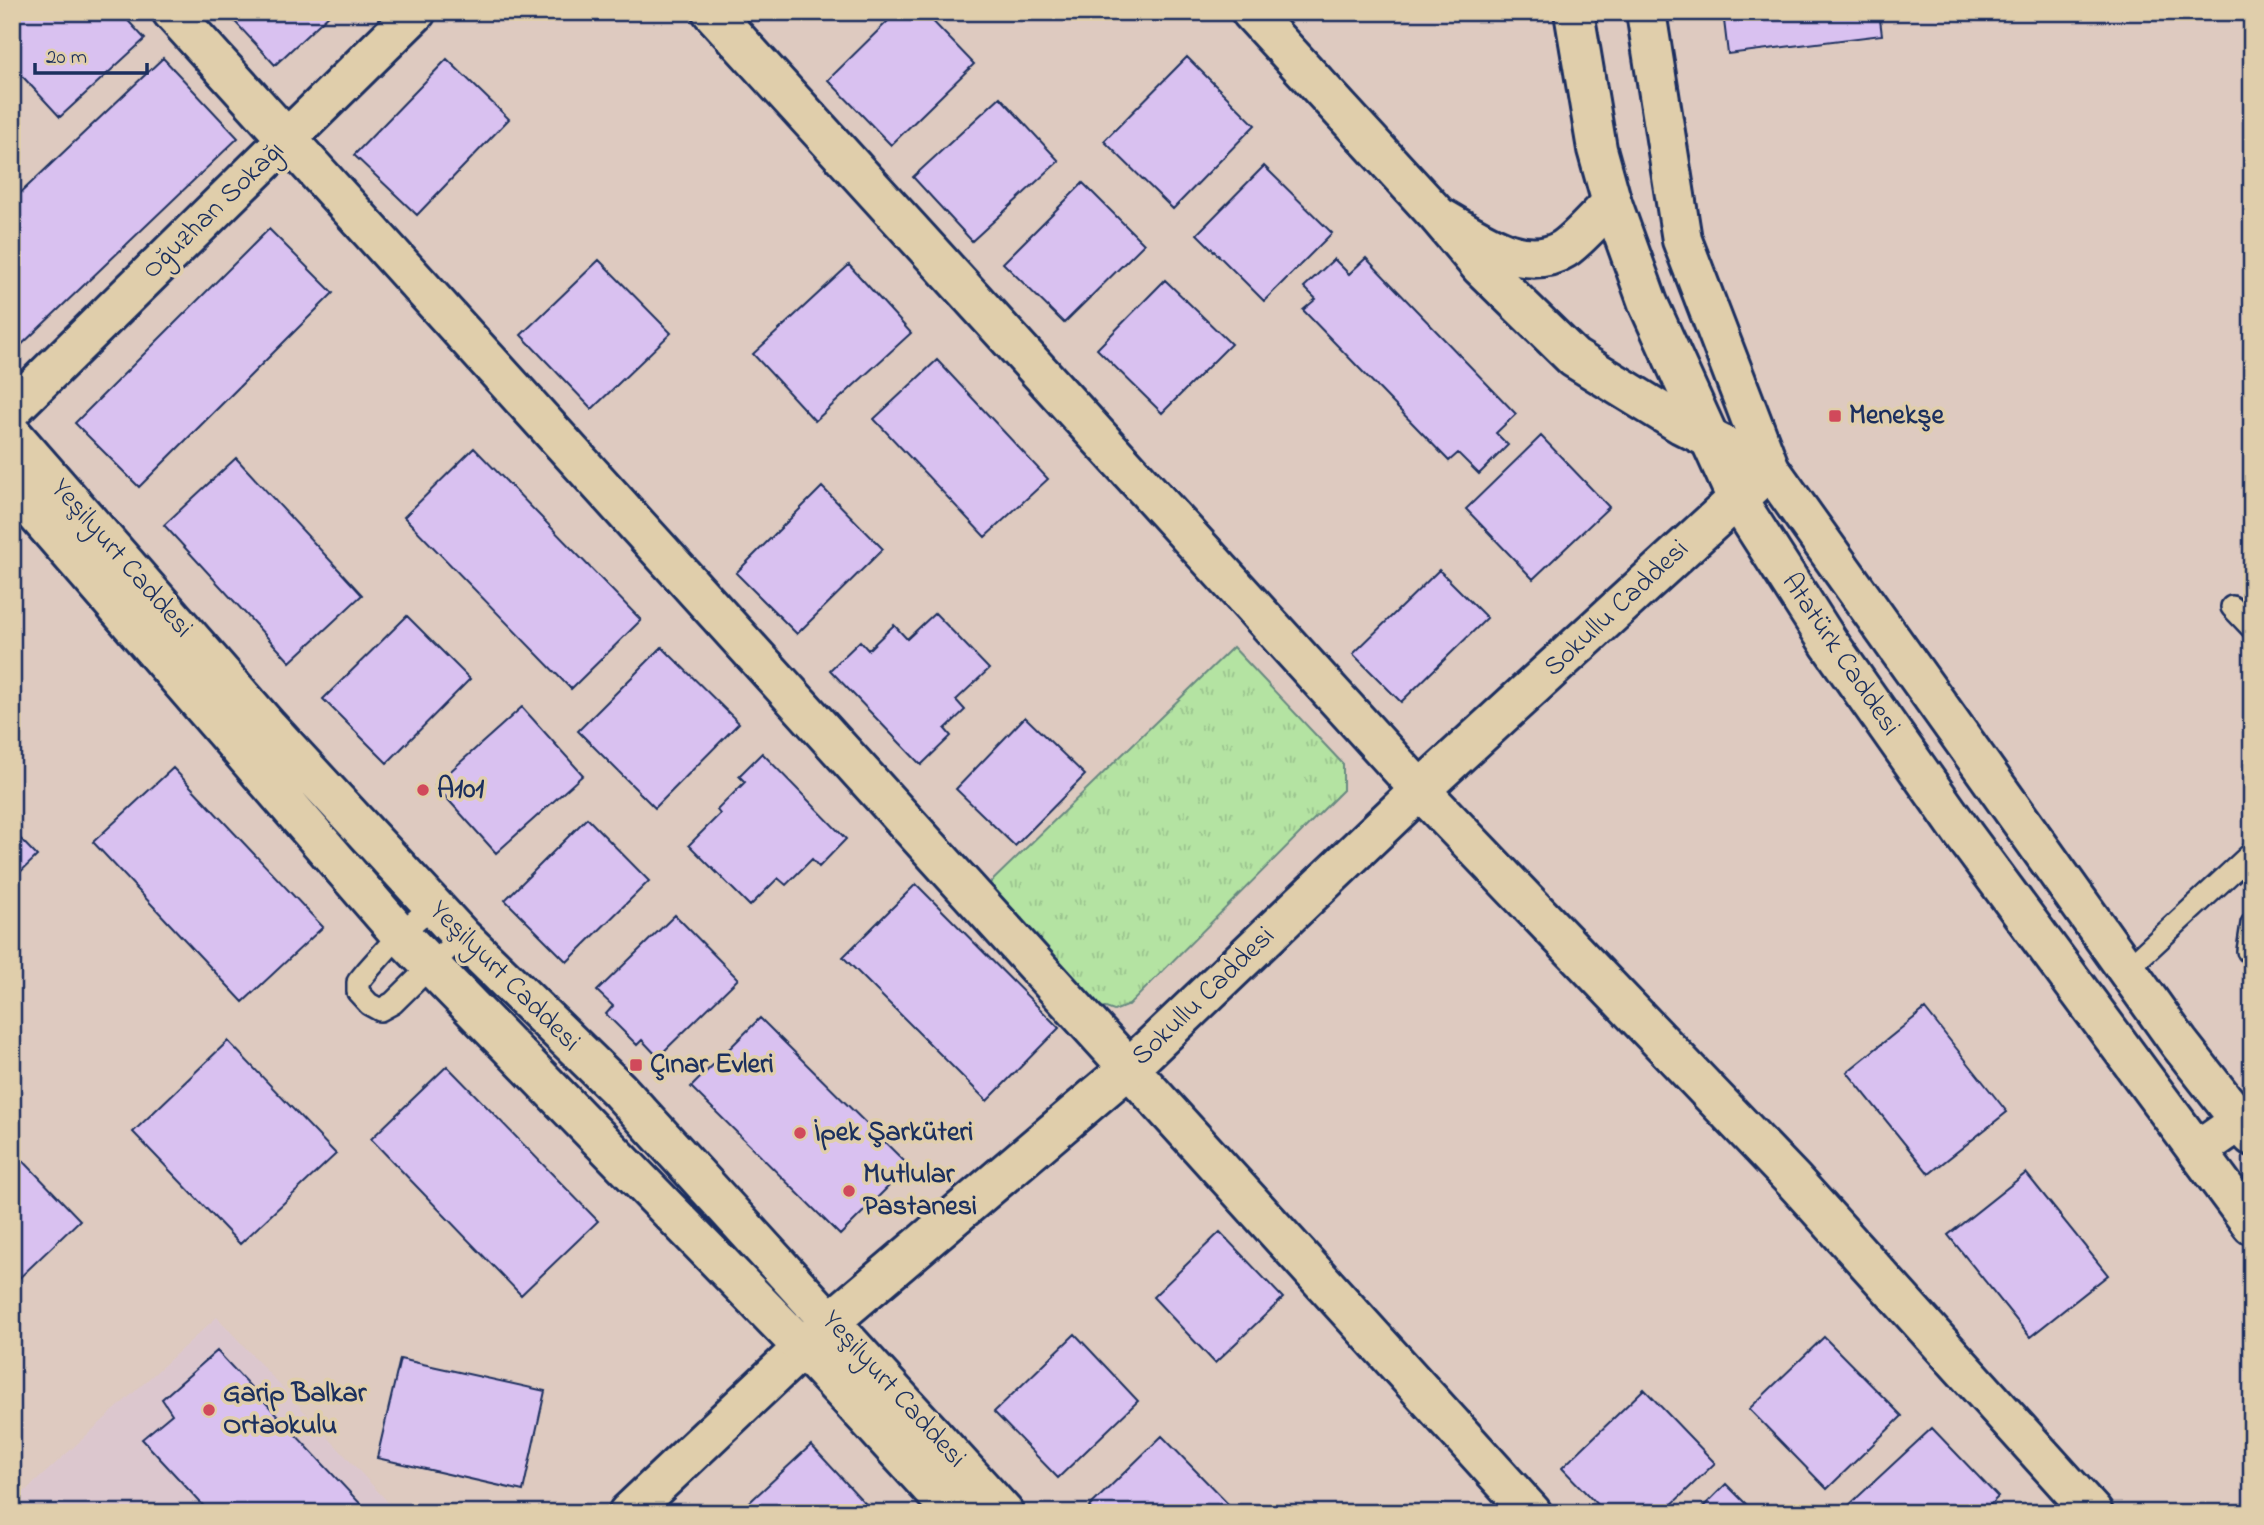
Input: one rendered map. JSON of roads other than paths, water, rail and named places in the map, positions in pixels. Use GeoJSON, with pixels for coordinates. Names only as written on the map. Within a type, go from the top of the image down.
{"type":"FeatureCollection","features":[{"type":"Feature","properties":{"kind":"street"},"geometry":{"type":"LineString","coordinates":[[172,12],[1532,1513]]}},
{"type":"Feature","properties":{"kind":"street","name":"Oğuzhan Sokağı"},"geometry":{"type":"LineString","coordinates":[[12,409],[416,12]]}},
{"type":"Feature","properties":{"kind":"street"},"geometry":{"type":"LineString","coordinates":[[712,12],[1420,790],[1794,1181],[2093,1513]]}},
{"type":"Feature","properties":{"kind":"street"},"geometry":{"type":"LineString","coordinates":[[1251,12],[1438,216],[1481,267],[1574,358],[1681,424],[1770,469]]}},
{"type":"Feature","properties":{"kind":"street","name":"Atatürk Caddesi"},"geometry":{"type":"LineString","coordinates":[[1574,12],[1597,149],[1612,204],[1648,303],[1737,499],[1829,643],[1964,835],[2252,1225]]}},
{"type":"Feature","properties":{"kind":"street","name":"Atatürk Caddesi"},"geometry":{"type":"LineString","coordinates":[[1646,12],[1682,240],[1770,469],[2179,1042],[2245,1119]]}},
{"type":"Feature","properties":{"kind":"street"},"geometry":{"type":"LineString","coordinates":[[1438,216],[1511,255],[1531,259],[1563,249],[1612,204]]}},
{"type":"Feature","properties":{"kind":"street","name":"Yeşilyurt Caddesi"},"geometry":{"type":"LineString","coordinates":[[12,434],[268,727],[432,906],[619,1090],[1004,1513]]}},
{"type":"Feature","properties":{"kind":"street","name":"Sokullu Caddesi"},"geometry":{"type":"LineString","coordinates":[[628,1513],[831,1321],[1129,1068],[1420,790],[1770,469]]}},
{"type":"Feature","properties":{"kind":"street","name":"Yeşilyurt Caddesi"},"geometry":{"type":"LineString","coordinates":[[12,486],[400,934],[802,1347],[954,1513]]}},
{"type":"Feature","properties":{"kind":"street"},"geometry":{"type":"LineString","coordinates":[[2197,1151],[2245,1119]]}},
{"type":"Feature","properties":{"kind":"lane"},"geometry":{"type":"LineString","coordinates":[[2232,607],[2252,628]]}},
{"type":"Feature","properties":{"kind":"lane"},"geometry":{"type":"LineString","coordinates":[[2127,969],[2252,853]]}},
{"type":"Feature","properties":{"kind":"lane"},"geometry":{"type":"LineString","coordinates":[[432,906],[400,934],[358,982],[358,992],[369,1004],[380,1010],[401,996],[461,936]]}},
{"type":"Feature","properties":{"kind":"lane"},"geometry":{"type":"LineString","coordinates":[[2252,924],[2248,951],[2252,956]]}},
{"type":"Feature","properties":{"kind":"place","name":"Menekşe"},"geometry":{"type":"Point","coordinates":[1835,416]}},
{"type":"Feature","properties":{"kind":"place","name":"A101"},"geometry":{"type":"Point","coordinates":[423,790]}},
{"type":"Feature","properties":{"kind":"place","name":"Çınar Evleri"},"geometry":{"type":"Point","coordinates":[636,1065]}},
{"type":"Feature","properties":{"kind":"place","name":"İpek Şarküteri"},"geometry":{"type":"Point","coordinates":[800,1133]}},
{"type":"Feature","properties":{"kind":"place","name":"Mutlular Pastanesi"},"geometry":{"type":"Point","coordinates":[849,1191]}},
{"type":"Feature","properties":{"kind":"place","name":"Garip Balkar Ortaokulu"},"geometry":{"type":"Point","coordinates":[209,1410]}}]}
